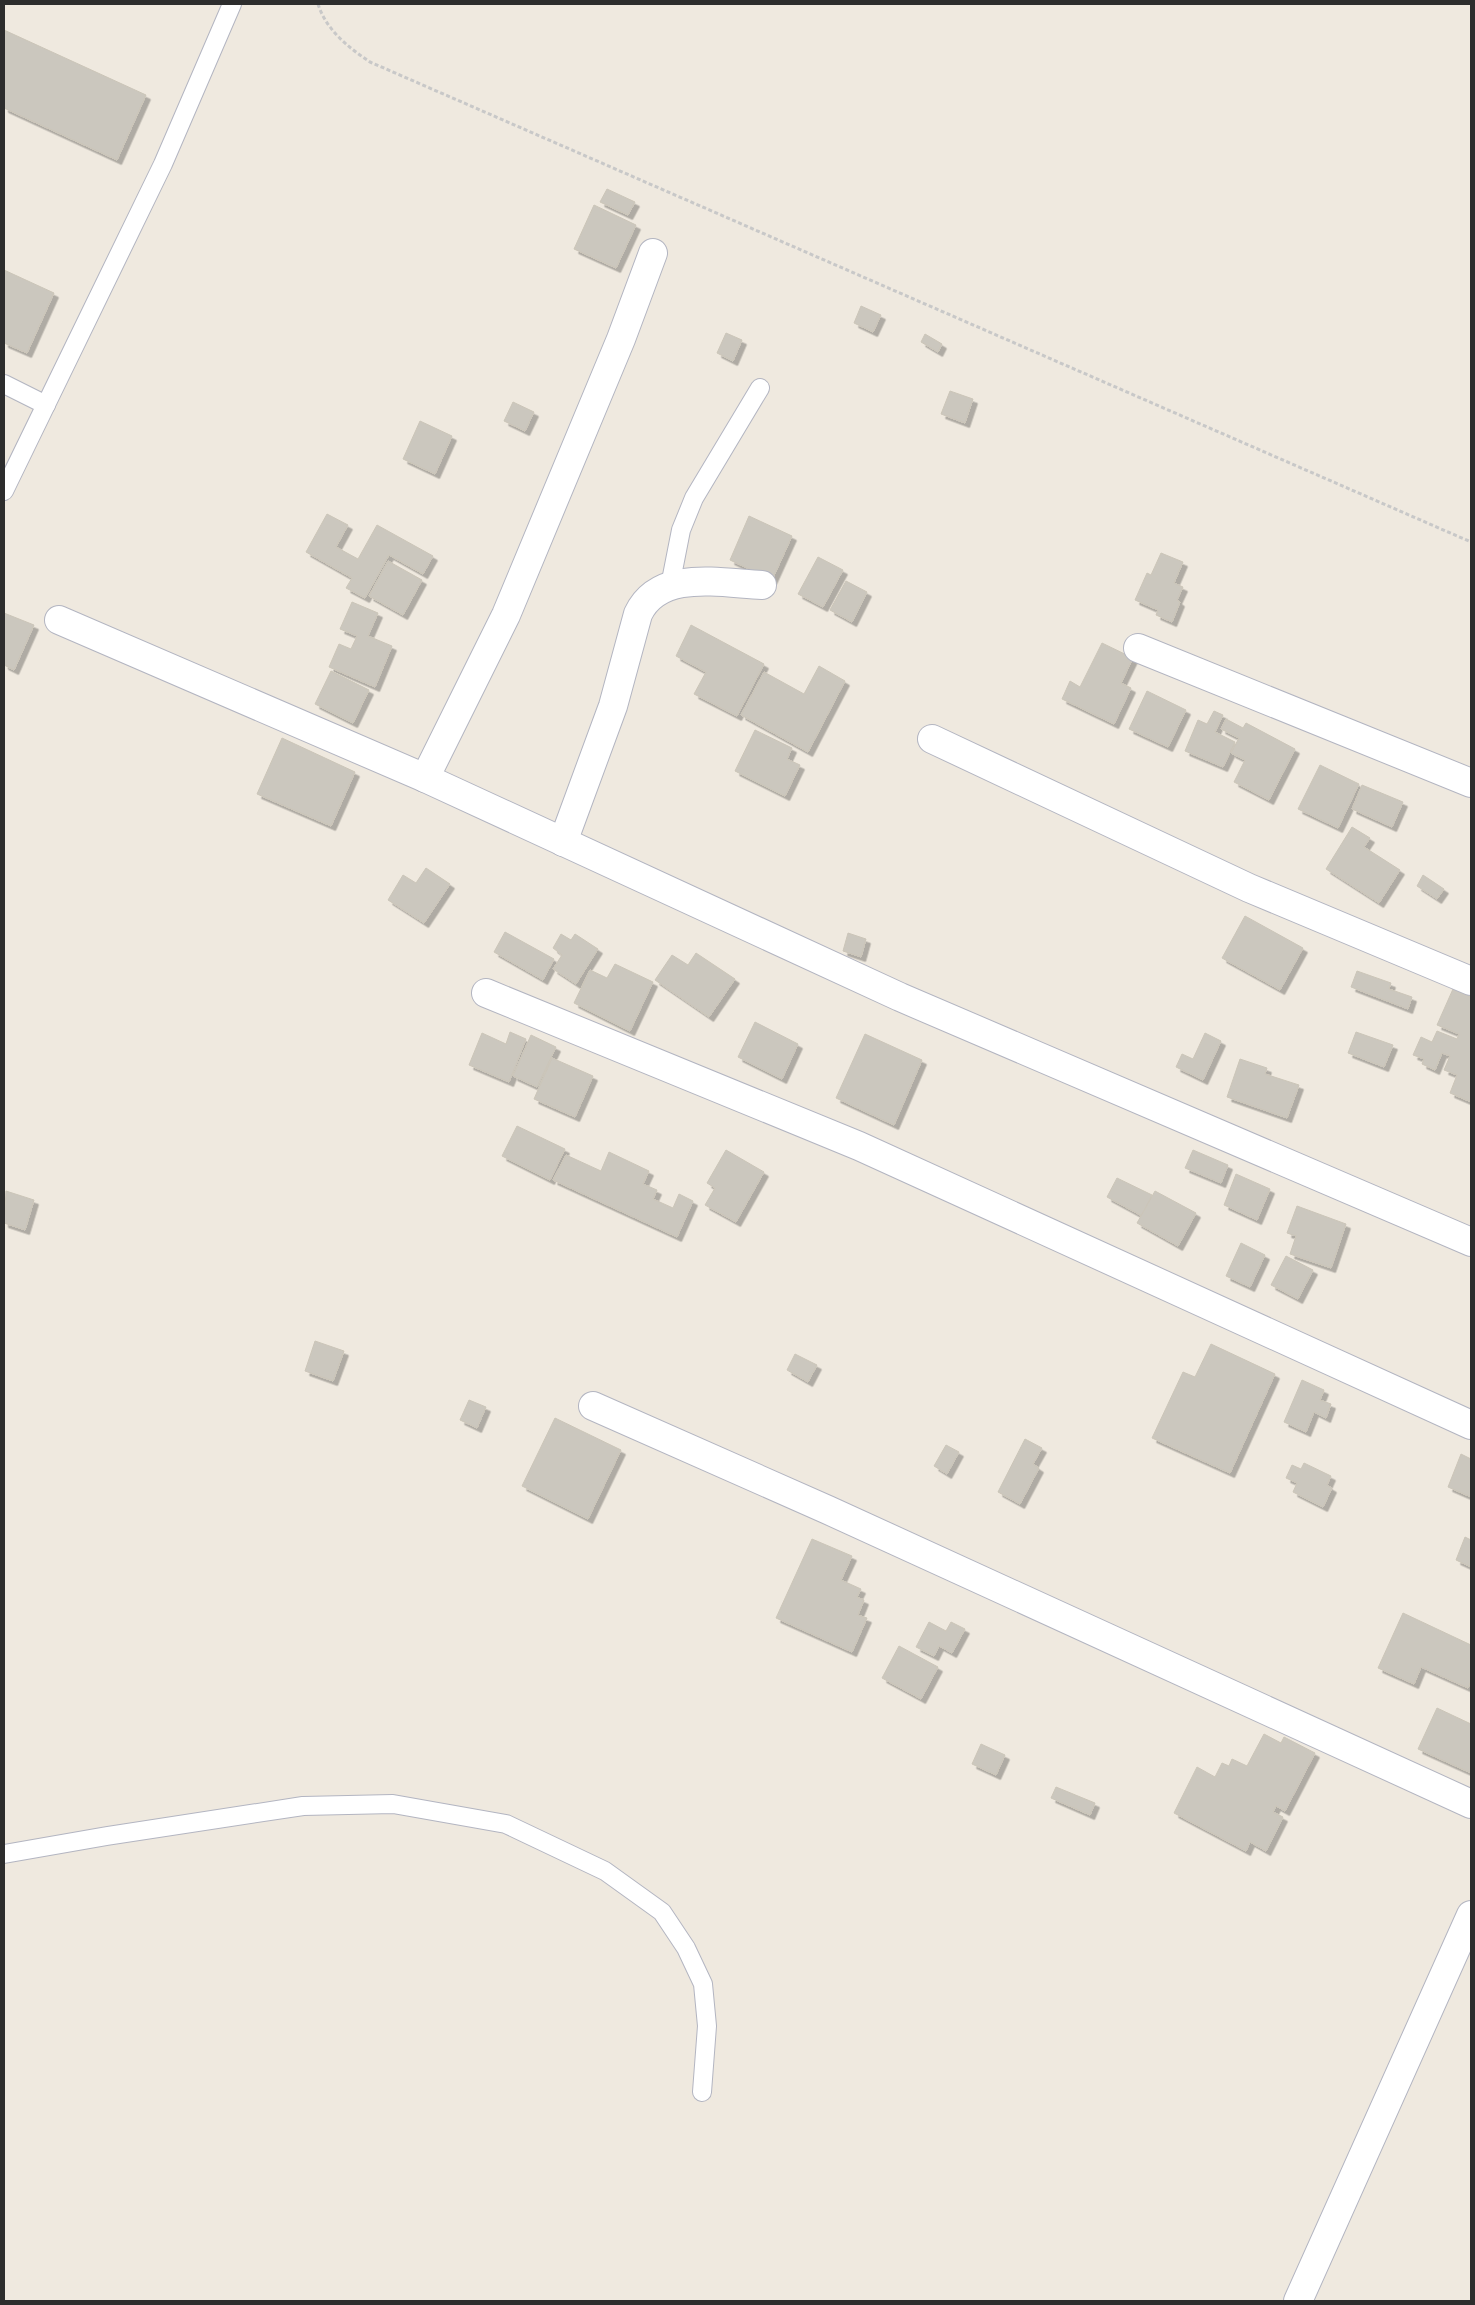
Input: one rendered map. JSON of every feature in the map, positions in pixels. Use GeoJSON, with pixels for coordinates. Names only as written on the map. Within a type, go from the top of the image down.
{"type":"FeatureCollection","features":[{"type":"Feature","properties":{"kind":"street"},"geometry":{"type":"LineString","coordinates":[[425,778],[506,615],[621,339],[653,254]]}},
{"type":"Feature","properties":{"kind":"street"},"geometry":{"type":"LineString","coordinates":[[563,842],[613,706],[638,614],[643,603],[650,595],[670,586],[693,582],[762,585]]}},
{"type":"Feature","properties":{"kind":"street"},"geometry":{"type":"LineString","coordinates":[[59,620],[425,778],[900,997],[1471,1242]]}},
{"type":"Feature","properties":{"kind":"street"},"geometry":{"type":"LineString","coordinates":[[1138,648],[1471,783]]}},
{"type":"Feature","properties":{"kind":"street"},"geometry":{"type":"LineString","coordinates":[[932,739],[1249,888],[1471,981]]}},
{"type":"Feature","properties":{"kind":"street"},"geometry":{"type":"LineString","coordinates":[[486,993],[860,1146],[1471,1425]]}},
{"type":"Feature","properties":{"kind":"street"},"geometry":{"type":"LineString","coordinates":[[593,1406],[828,1510],[1471,1804]]}},
{"type":"Feature","properties":{"kind":"street"},"geometry":{"type":"LineString","coordinates":[[1298,2301],[1470,1923]]}},
{"type":"Feature","properties":{"kind":"lane"},"geometry":{"type":"LineString","coordinates":[[4,491],[163,164],[232,4]]}},
{"type":"Feature","properties":{"kind":"lane"},"geometry":{"type":"LineString","coordinates":[[4,384],[46,405]]}},
{"type":"Feature","properties":{"kind":"lane"},"geometry":{"type":"LineString","coordinates":[[670,586],[681,530],[694,498],[760,388]]}},
{"type":"Feature","properties":{"kind":"lane"},"geometry":{"type":"LineString","coordinates":[[4,1854],[185,1823],[303,1806],[393,1804],[506,1824],[605,1871],[662,1912],[686,1948],[703,1984],[707,2026],[702,2092]]}},
{"type":"Feature","properties":{"kind":"path"},"geometry":{"type":"LineString","coordinates":[[318,4],[336,34],[353,51],[370,62],[1471,542]]}},
{"type":"Feature","properties":{"kind":"building"},"geometry":{"type":"Polygon","coordinates":[[[4,30],[146,95],[117,160],[4,108],[4,30]]]}},
{"type":"Feature","properties":{"kind":"building"},"geometry":{"type":"Polygon","coordinates":[[[607,189],[635,202],[628,215],[600,202],[607,189]]]}},
{"type":"Feature","properties":{"kind":"building"},"geometry":{"type":"Polygon","coordinates":[[[594,205],[636,225],[616,268],[574,249],[594,205]]]}},
{"type":"Feature","properties":{"kind":"building"},"geometry":{"type":"Polygon","coordinates":[[[4,270],[54,293],[27,353],[4,343],[4,270]]]}},
{"type":"Feature","properties":{"kind":"building"},"geometry":{"type":"Polygon","coordinates":[[[861,306],[881,315],[873,332],[854,323],[861,306]]]}},
{"type":"Feature","properties":{"kind":"building"},"geometry":{"type":"Polygon","coordinates":[[[726,333],[742,340],[733,361],[717,353],[726,333]]]}},
{"type":"Feature","properties":{"kind":"building"},"geometry":{"type":"Polygon","coordinates":[[[925,334],[942,344],[938,352],[921,342],[925,334]]]}},
{"type":"Feature","properties":{"kind":"building"},"geometry":{"type":"Polygon","coordinates":[[[950,391],[973,399],[965,423],[941,414],[950,391]]]}},
{"type":"Feature","properties":{"kind":"building"},"geometry":{"type":"Polygon","coordinates":[[[513,402],[534,412],[525,431],[504,421],[513,402]]]}},
{"type":"Feature","properties":{"kind":"building"},"geometry":{"type":"Polygon","coordinates":[[[420,421],[452,436],[435,474],[403,459],[420,421]]]}},
{"type":"Feature","properties":{"kind":"building"},"geometry":{"type":"Polygon","coordinates":[[[327,514],[348,525],[336,547],[358,559],[377,525],[433,556],[423,574],[389,555],[365,598],[346,588],[352,578],[306,552],[327,514]]]}},
{"type":"Feature","properties":{"kind":"building"},"geometry":{"type":"Polygon","coordinates":[[[749,516],[792,536],[772,580],[730,560],[749,516]]]}},
{"type":"Feature","properties":{"kind":"building"},"geometry":{"type":"Polygon","coordinates":[[[1161,553],[1183,562],[1174,583],[1183,587],[1177,600],[1180,602],[1172,622],[1156,615],[1158,610],[1135,600],[1147,573],[1151,575],[1161,553]]]}},
{"type":"Feature","properties":{"kind":"building"},"geometry":{"type":"Polygon","coordinates":[[[818,557],[843,570],[823,607],[798,594],[818,557]]]}},
{"type":"Feature","properties":{"kind":"building"},"geometry":{"type":"Polygon","coordinates":[[[388,561],[422,580],[403,615],[369,596],[388,561]]]}},
{"type":"Feature","properties":{"kind":"building"},"geometry":{"type":"Polygon","coordinates":[[[846,581],[867,592],[852,622],[830,610],[846,581]]]}},
{"type":"Feature","properties":{"kind":"building"},"geometry":{"type":"Polygon","coordinates":[[[352,602],[378,613],[368,636],[392,646],[375,687],[329,667],[339,644],[351,649],[357,636],[340,629],[352,602]]]}},
{"type":"Feature","properties":{"kind":"building"},"geometry":{"type":"Polygon","coordinates":[[[4,613],[34,625],[14,670],[4,665],[4,613]]]}},
{"type":"Feature","properties":{"kind":"building"},"geometry":{"type":"Polygon","coordinates":[[[691,625],[764,664],[737,716],[694,694],[706,672],[676,656],[691,625]]]}},
{"type":"Feature","properties":{"kind":"building"},"geometry":{"type":"Polygon","coordinates":[[[1102,643],[1133,658],[1121,683],[1131,688],[1114,724],[1062,699],[1070,681],[1080,687],[1102,643]]]}},
{"type":"Feature","properties":{"kind":"building"},"geometry":{"type":"Polygon","coordinates":[[[819,666],[845,681],[808,752],[741,715],[764,672],[804,694],[819,666]]]}},
{"type":"Feature","properties":{"kind":"building"},"geometry":{"type":"Polygon","coordinates":[[[331,671],[369,690],[353,723],[315,704],[331,671]]]}},
{"type":"Feature","properties":{"kind":"building"},"geometry":{"type":"Polygon","coordinates":[[[1147,691],[1186,710],[1168,747],[1129,729],[1147,691]]]}},
{"type":"Feature","properties":{"kind":"building"},"geometry":{"type":"Polygon","coordinates":[[[1214,711],[1223,715],[1215,732],[1235,742],[1223,767],[1185,751],[1198,720],[1207,724],[1214,711]]]}},
{"type":"Feature","properties":{"kind":"building"},"geometry":{"type":"Polygon","coordinates":[[[1226,719],[1243,728],[1246,723],[1295,749],[1269,800],[1234,782],[1245,760],[1231,753],[1239,738],[1221,729],[1226,719]]]}},
{"type":"Feature","properties":{"kind":"building"},"geometry":{"type":"Polygon","coordinates":[[[755,730],[792,748],[787,759],[800,765],[785,796],[735,771],[755,730]]]}},
{"type":"Feature","properties":{"kind":"building"},"geometry":{"type":"Polygon","coordinates":[[[282,738],[355,772],[331,826],[257,794],[282,738]]]}},
{"type":"Feature","properties":{"kind":"building"},"geometry":{"type":"Polygon","coordinates":[[[1320,765],[1359,784],[1338,828],[1298,809],[1320,765]]]}},
{"type":"Feature","properties":{"kind":"building"},"geometry":{"type":"Polygon","coordinates":[[[1362,785],[1403,802],[1392,827],[1352,809],[1362,785]]]}},
{"type":"Feature","properties":{"kind":"building"},"geometry":{"type":"Polygon","coordinates":[[[1352,827],[1370,838],[1364,847],[1400,870],[1379,903],[1326,869],[1352,827]]]}},
{"type":"Feature","properties":{"kind":"building"},"geometry":{"type":"Polygon","coordinates":[[[426,868],[450,884],[424,923],[388,900],[403,875],[416,883],[426,868]]]}},
{"type":"Feature","properties":{"kind":"building"},"geometry":{"type":"Polygon","coordinates":[[[1423,875],[1444,889],[1437,899],[1417,886],[1423,875]]]}},
{"type":"Feature","properties":{"kind":"building"},"geometry":{"type":"Polygon","coordinates":[[[1245,916],[1303,948],[1280,990],[1222,958],[1245,916]]]}},
{"type":"Feature","properties":{"kind":"building"},"geometry":{"type":"Polygon","coordinates":[[[505,932],[554,959],[543,980],[494,952],[505,932]]]}},
{"type":"Feature","properties":{"kind":"building"},"geometry":{"type":"Polygon","coordinates":[[[848,933],[866,939],[861,957],[843,951],[848,933]]]}},
{"type":"Feature","properties":{"kind":"building"},"geometry":{"type":"Polygon","coordinates":[[[561,934],[571,940],[575,934],[598,949],[576,984],[553,969],[562,955],[553,948],[561,934]]]}},
{"type":"Feature","properties":{"kind":"building"},"geometry":{"type":"Polygon","coordinates":[[[696,953],[735,979],[709,1017],[655,980],[672,955],[688,965],[696,953]]]}},
{"type":"Feature","properties":{"kind":"building"},"geometry":{"type":"Polygon","coordinates":[[[615,964],[653,982],[630,1031],[574,1003],[590,970],[607,978],[615,964]]]}},
{"type":"Feature","properties":{"kind":"building"},"geometry":{"type":"Polygon","coordinates":[[[1357,971],[1391,983],[1389,989],[1412,997],[1408,1009],[1351,987],[1357,971]]]}},
{"type":"Feature","properties":{"kind":"building"},"geometry":{"type":"Polygon","coordinates":[[[1453,989],[1471,997],[1471,1102],[1450,1093],[1457,1075],[1444,1070],[1450,1056],[1442,1053],[1435,1070],[1422,1064],[1424,1059],[1413,1055],[1421,1037],[1432,1042],[1437,1031],[1457,1039],[1459,1034],[1437,1025],[1453,989]]]}},
{"type":"Feature","properties":{"kind":"building"},"geometry":{"type":"Polygon","coordinates":[[[755,1022],[798,1044],[782,1079],[738,1057],[755,1022]]]}},
{"type":"Feature","properties":{"kind":"building"},"geometry":{"type":"Polygon","coordinates":[[[510,1032],[526,1039],[509,1082],[469,1065],[482,1033],[506,1044],[510,1032]]]}},
{"type":"Feature","properties":{"kind":"building"},"geometry":{"type":"Polygon","coordinates":[[[1356,1032],[1393,1045],[1384,1067],[1348,1053],[1356,1032]]]}},
{"type":"Feature","properties":{"kind":"building"},"geometry":{"type":"Polygon","coordinates":[[[1205,1033],[1221,1041],[1203,1080],[1176,1067],[1182,1054],[1193,1059],[1205,1033]]]}},
{"type":"Feature","properties":{"kind":"building"},"geometry":{"type":"Polygon","coordinates":[[[865,1034],[922,1060],[894,1125],[836,1098],[865,1034]]]}},
{"type":"Feature","properties":{"kind":"building"},"geometry":{"type":"Polygon","coordinates":[[[531,1035],[556,1047],[537,1087],[513,1076],[531,1035]]]}},
{"type":"Feature","properties":{"kind":"building"},"geometry":{"type":"Polygon","coordinates":[[[552,1058],[593,1076],[575,1117],[534,1099],[552,1058]]]}},
{"type":"Feature","properties":{"kind":"building"},"geometry":{"type":"Polygon","coordinates":[[[1240,1059],[1267,1068],[1265,1074],[1299,1085],[1287,1118],[1227,1097],[1240,1059]]]}},
{"type":"Feature","properties":{"kind":"building"},"geometry":{"type":"Polygon","coordinates":[[[517,1126],[565,1149],[550,1180],[502,1156],[517,1126]]]}},
{"type":"Feature","properties":{"kind":"building"},"geometry":{"type":"Polygon","coordinates":[[[726,1150],[764,1172],[736,1222],[705,1205],[715,1188],[707,1183],[726,1150]]]}},
{"type":"Feature","properties":{"kind":"building"},"geometry":{"type":"Polygon","coordinates":[[[1193,1150],[1228,1165],[1221,1183],[1185,1168],[1193,1150]]]}},
{"type":"Feature","properties":{"kind":"building"},"geometry":{"type":"Polygon","coordinates":[[[609,1152],[649,1171],[643,1184],[657,1190],[653,1199],[673,1208],[679,1194],[693,1201],[677,1237],[553,1180],[566,1155],[601,1171],[609,1152]]]}},
{"type":"Feature","properties":{"kind":"building"},"geometry":{"type":"Polygon","coordinates":[[[1236,1174],[1270,1189],[1257,1220],[1224,1205],[1236,1174]]]}},
{"type":"Feature","properties":{"kind":"building"},"geometry":{"type":"Polygon","coordinates":[[[1117,1178],[1152,1195],[1142,1216],[1107,1197],[1117,1178]]]}},
{"type":"Feature","properties":{"kind":"building"},"geometry":{"type":"Polygon","coordinates":[[[6,1191],[34,1200],[25,1230],[4,1223],[6,1191]]]}},
{"type":"Feature","properties":{"kind":"building"},"geometry":{"type":"Polygon","coordinates":[[[1155,1191],[1196,1213],[1178,1246],[1137,1223],[1155,1191]]]}},
{"type":"Feature","properties":{"kind":"building"},"geometry":{"type":"Polygon","coordinates":[[[1297,1206],[1346,1224],[1331,1268],[1290,1254],[1296,1236],[1287,1233],[1297,1206]]]}},
{"type":"Feature","properties":{"kind":"building"},"geometry":{"type":"Polygon","coordinates":[[[1241,1243],[1265,1255],[1250,1287],[1226,1276],[1241,1243]]]}},
{"type":"Feature","properties":{"kind":"building"},"geometry":{"type":"Polygon","coordinates":[[[1286,1256],[1313,1270],[1298,1299],[1271,1285],[1286,1256]]]}},
{"type":"Feature","properties":{"kind":"building"},"geometry":{"type":"Polygon","coordinates":[[[315,1341],[344,1351],[333,1381],[305,1371],[315,1341]]]}},
{"type":"Feature","properties":{"kind":"building"},"geometry":{"type":"Polygon","coordinates":[[[1211,1344],[1275,1374],[1230,1473],[1152,1438],[1183,1372],[1195,1377],[1211,1344]]]}},
{"type":"Feature","properties":{"kind":"building"},"geometry":{"type":"Polygon","coordinates":[[[795,1354],[817,1365],[808,1382],[787,1370],[795,1354]]]}},
{"type":"Feature","properties":{"kind":"building"},"geometry":{"type":"Polygon","coordinates":[[[1302,1380],[1324,1390],[1320,1400],[1331,1404],[1326,1418],[1314,1412],[1306,1432],[1284,1422],[1302,1380]]]}},
{"type":"Feature","properties":{"kind":"building"},"geometry":{"type":"Polygon","coordinates":[[[469,1400],[486,1407],[477,1428],[460,1420],[469,1400]]]}},
{"type":"Feature","properties":{"kind":"building"},"geometry":{"type":"Polygon","coordinates":[[[555,1418],[621,1450],[588,1519],[522,1486],[555,1418]]]}},
{"type":"Feature","properties":{"kind":"building"},"geometry":{"type":"Polygon","coordinates":[[[1025,1439],[1042,1448],[1033,1464],[1039,1468],[1020,1504],[998,1492],[1025,1439]]]}},
{"type":"Feature","properties":{"kind":"building"},"geometry":{"type":"Polygon","coordinates":[[[946,1445],[959,1452],[947,1474],[934,1466],[946,1445]]]}},
{"type":"Feature","properties":{"kind":"building"},"geometry":{"type":"Polygon","coordinates":[[[1461,1454],[1471,1459],[1471,1497],[1448,1487],[1461,1454]]]}},
{"type":"Feature","properties":{"kind":"building"},"geometry":{"type":"Polygon","coordinates":[[[1304,1463],[1331,1476],[1327,1485],[1332,1488],[1323,1507],[1293,1492],[1297,1483],[1286,1478],[1292,1465],[1301,1469],[1304,1463]]]}},
{"type":"Feature","properties":{"kind":"building"},"geometry":{"type":"Polygon","coordinates":[[[1465,1537],[1471,1540],[1471,1567],[1456,1560],[1465,1537]]]}},
{"type":"Feature","properties":{"kind":"building"},"geometry":{"type":"Polygon","coordinates":[[[812,1539],[852,1556],[841,1580],[861,1589],[857,1597],[864,1600],[858,1615],[867,1618],[852,1652],[776,1618],[812,1539]]]}},
{"type":"Feature","properties":{"kind":"building"},"geometry":{"type":"Polygon","coordinates":[[[1403,1613],[1471,1645],[1471,1681],[1468,1688],[1421,1667],[1414,1684],[1378,1668],[1403,1613]]]}},
{"type":"Feature","properties":{"kind":"building"},"geometry":{"type":"Polygon","coordinates":[[[929,1622],[946,1631],[951,1622],[965,1629],[952,1653],[939,1646],[934,1656],[916,1647],[929,1622]]]}},
{"type":"Feature","properties":{"kind":"building"},"geometry":{"type":"Polygon","coordinates":[[[899,1646],[938,1667],[921,1699],[882,1678],[899,1646]]]}},
{"type":"Feature","properties":{"kind":"building"},"geometry":{"type":"Polygon","coordinates":[[[1437,1708],[1471,1724],[1471,1773],[1418,1749],[1437,1708]]]}},
{"type":"Feature","properties":{"kind":"building"},"geometry":{"type":"Polygon","coordinates":[[[1264,1734],[1281,1743],[1284,1737],[1315,1753],[1285,1811],[1276,1806],[1273,1812],[1283,1817],[1266,1851],[1250,1842],[1246,1851],[1174,1813],[1197,1767],[1215,1777],[1222,1763],[1229,1766],[1232,1759],[1247,1766],[1264,1734]]]}},
{"type":"Feature","properties":{"kind":"building"},"geometry":{"type":"Polygon","coordinates":[[[981,1744],[1005,1755],[996,1775],[972,1764],[981,1744]]]}},
{"type":"Feature","properties":{"kind":"building"},"geometry":{"type":"Polygon","coordinates":[[[1056,1787],[1095,1803],[1090,1815],[1051,1798],[1056,1787]]]}}]}
